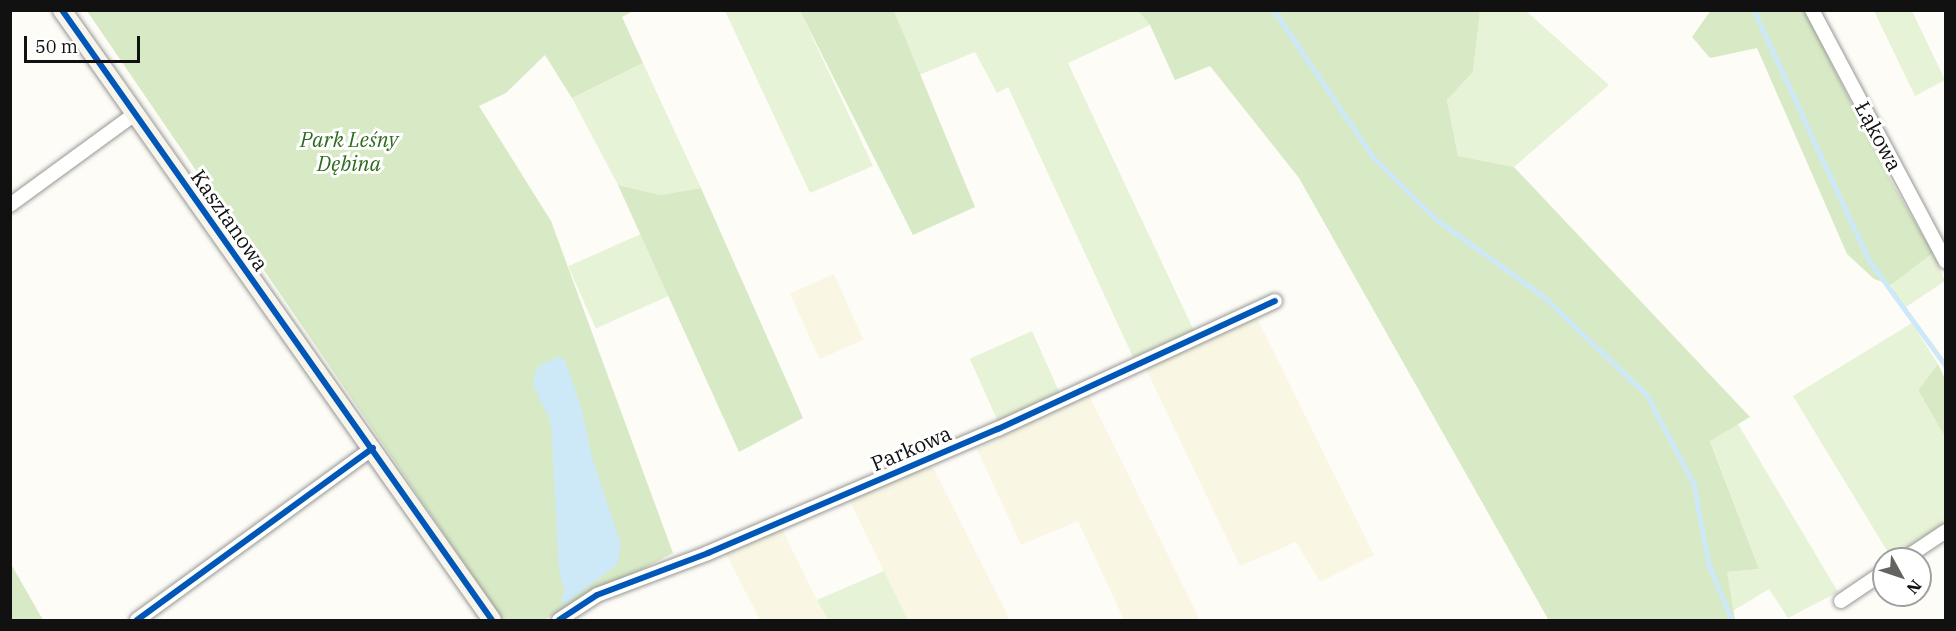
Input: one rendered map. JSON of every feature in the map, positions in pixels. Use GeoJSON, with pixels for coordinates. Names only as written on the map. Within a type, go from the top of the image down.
{"type":"FeatureCollection","features":[{"type":"Feature","properties":{"kind":"street","name":"Kasztanowa"},"geometry":{"type":"LineString","coordinates":[[62,10],[373,448],[492,621]]}},
{"type":"Feature","properties":{"kind":"street","name":"Łąkowa"},"geometry":{"type":"LineString","coordinates":[[1812,10],[1946,262]]}},
{"type":"Feature","properties":{"kind":"street"},"geometry":{"type":"LineString","coordinates":[[10,205],[136,113]]}},
{"type":"Feature","properties":{"kind":"street","name":"Parkowa"},"geometry":{"type":"LineString","coordinates":[[559,621],[597,595],[708,553],[998,429],[1275,301]]}},
{"type":"Feature","properties":{"kind":"street"},"geometry":{"type":"LineString","coordinates":[[137,621],[373,448]]}},
{"type":"Feature","properties":{"kind":"street"},"geometry":{"type":"LineString","coordinates":[[1922,547],[1946,531]]}},
{"type":"Feature","properties":{"kind":"street"},"geometry":{"type":"LineString","coordinates":[[1841,601],[1872,580]]}},
{"type":"Feature","properties":{"kind":"shaded area"},"geometry":{"type":"Polygon","coordinates":[[[834,274],[863,340],[819,359],[790,294],[834,274]]]}},
{"type":"Feature","properties":{"kind":"shaded area"},"geometry":{"type":"Polygon","coordinates":[[[1257,318],[1374,555],[1320,582],[1296,542],[1240,566],[1145,367],[1257,318]]]}},
{"type":"Feature","properties":{"kind":"shaded area"},"geometry":{"type":"Polygon","coordinates":[[[1088,393],[1200,620],[1124,620],[1078,521],[1021,545],[977,449],[1088,393]]]}},
{"type":"Feature","properties":{"kind":"shaded area"},"geometry":{"type":"Polygon","coordinates":[[[930,465],[1010,620],[908,620],[848,498],[930,465]]]}},
{"type":"Feature","properties":{"kind":"shaded area"},"geometry":{"type":"Polygon","coordinates":[[[781,527],[828,620],[760,620],[725,552],[781,527]]]}},
{"type":"Feature","properties":{"kind":"green space"},"geometry":{"type":"Polygon","coordinates":[[[1711,10],[1805,11],[1887,174],[1933,253],[1891,285],[1874,279],[1847,254],[1757,48],[1710,58],[1692,37],[1711,10]]]}},
{"type":"Feature","properties":{"kind":"green space","name":"Park Leśny Dębina"},"geometry":{"type":"Polygon","coordinates":[[[87,11],[633,11],[622,17],[643,63],[572,98],[545,55],[506,93],[479,106],[551,221],[673,553],[544,620],[503,620],[87,11]]]}},
{"type":"Feature","properties":{"kind":"green space"},"geometry":{"type":"Polygon","coordinates":[[[725,11],[800,11],[873,166],[810,193],[725,11]]]}},
{"type":"Feature","properties":{"kind":"green space"},"geometry":{"type":"Polygon","coordinates":[[[800,11],[894,11],[975,207],[913,235],[800,11]]]}},
{"type":"Feature","properties":{"kind":"green space"},"geometry":{"type":"Polygon","coordinates":[[[894,11],[1138,11],[1150,25],[1068,63],[1195,333],[1133,357],[1008,87],[997,93],[975,52],[919,75],[894,11]]]}},
{"type":"Feature","properties":{"kind":"green space"},"geometry":{"type":"Polygon","coordinates":[[[1138,11],[1480,11],[1473,72],[1447,100],[1458,156],[1514,167],[1750,417],[1710,441],[1759,569],[1727,572],[1735,620],[1548,619],[1299,178],[1210,66],[1175,80],[1150,25],[1138,11]]]}},
{"type":"Feature","properties":{"kind":"green space"},"geometry":{"type":"Polygon","coordinates":[[[1480,11],[1526,11],[1609,85],[1514,167],[1458,156],[1447,100],[1473,72],[1480,11]]]}},
{"type":"Feature","properties":{"kind":"green space"},"geometry":{"type":"Polygon","coordinates":[[[1874,11],[1912,11],[1945,80],[1915,96],[1874,11]]]}},
{"type":"Feature","properties":{"kind":"green space"},"geometry":{"type":"Polygon","coordinates":[[[643,63],[701,188],[660,195],[618,185],[572,98],[643,63]]]}},
{"type":"Feature","properties":{"kind":"green space"},"geometry":{"type":"Polygon","coordinates":[[[618,185],[660,195],[701,188],[803,418],[739,452],[618,185]]]}},
{"type":"Feature","properties":{"kind":"green space"},"geometry":{"type":"Polygon","coordinates":[[[643,233],[671,295],[596,328],[568,266],[643,233]]]}},
{"type":"Feature","properties":{"kind":"green space"},"geometry":{"type":"Polygon","coordinates":[[[1933,253],[1945,281],[1903,309],[1891,285],[1933,253]]]}},
{"type":"Feature","properties":{"kind":"green space"},"geometry":{"type":"Polygon","coordinates":[[[1912,323],[1938,364],[1918,390],[1945,437],[1945,524],[1910,547],[1885,547],[1793,396],[1912,323]]]}},
{"type":"Feature","properties":{"kind":"green space"},"geometry":{"type":"Polygon","coordinates":[[[1032,331],[1060,393],[998,421],[970,359],[1032,331]]]}},
{"type":"Feature","properties":{"kind":"green space"},"geometry":{"type":"Polygon","coordinates":[[[1938,364],[1945,379],[1945,437],[1918,390],[1938,364]]]}},
{"type":"Feature","properties":{"kind":"green space"},"geometry":{"type":"Polygon","coordinates":[[[1738,424],[1838,592],[1788,618],[1769,589],[1731,612],[1727,572],[1759,569],[1710,440],[1738,424]]]}},
{"type":"Feature","properties":{"kind":"green space"},"geometry":{"type":"Polygon","coordinates":[[[11,564],[43,620],[11,620],[11,564]]]}},
{"type":"Feature","properties":{"kind":"green space"},"geometry":{"type":"Polygon","coordinates":[[[884,571],[908,620],[828,620],[817,600],[884,571]]]}},
{"type":"Feature","properties":{"kind":"water"},"geometry":{"type":"Polygon","coordinates":[[[559,356],[565,360],[581,407],[592,457],[621,545],[617,565],[566,603],[561,603],[564,590],[559,571],[551,423],[533,384],[537,367],[559,356]]]}},
{"type":"Feature","properties":{"kind":"waterway"},"geometry":{"type":"LineString","coordinates":[[1274,10],[1374,158],[1436,219],[1543,296],[1647,395],[1694,484],[1709,565],[1732,620]]}},
{"type":"Feature","properties":{"kind":"waterway"},"geometry":{"type":"LineString","coordinates":[[1754,10],[1869,260],[1946,366]]}},
{"type":"Feature","properties":{"kind":"cycle path"},"geometry":{"type":"LineString","coordinates":[[62,10],[492,620]]}},
{"type":"Feature","properties":{"kind":"cycle path"},"geometry":{"type":"LineString","coordinates":[[559,620],[597,595],[708,553],[998,429],[1275,301]]}},
{"type":"Feature","properties":{"kind":"cycle path"},"geometry":{"type":"LineString","coordinates":[[137,620],[373,448]]}}]}
